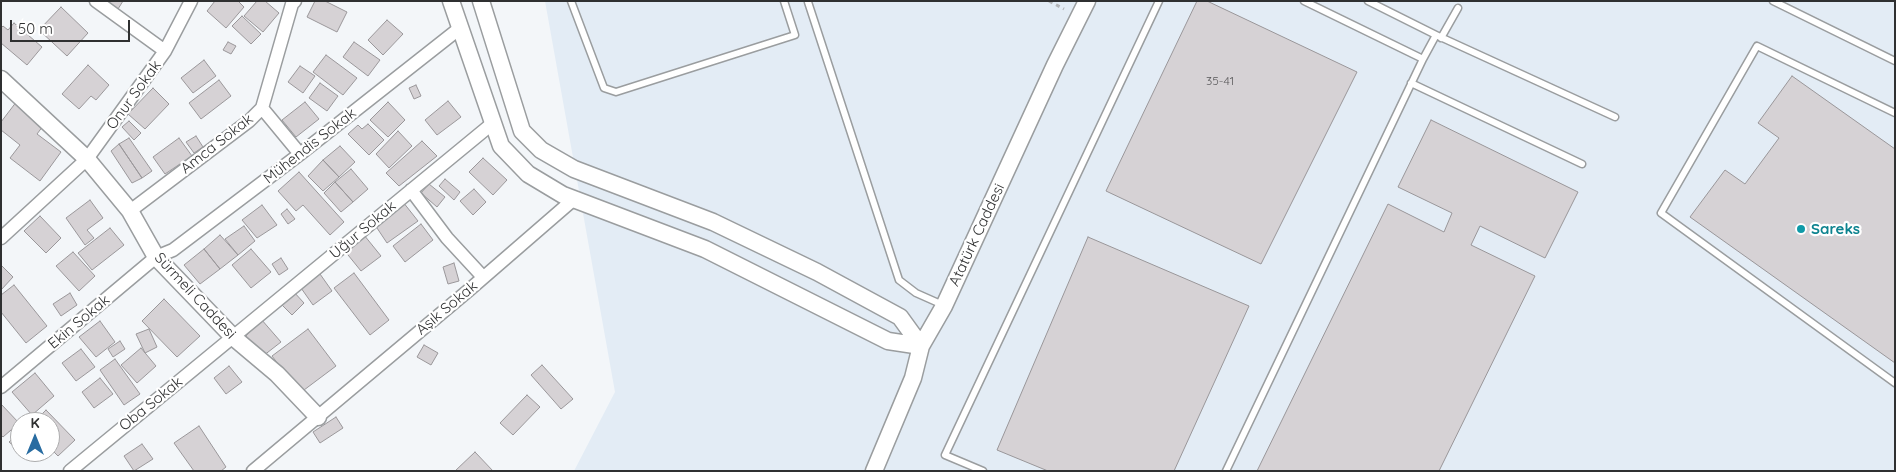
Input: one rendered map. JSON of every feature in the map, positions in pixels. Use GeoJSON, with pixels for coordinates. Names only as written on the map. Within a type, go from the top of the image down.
{"type":"FeatureCollection","features":[{"type":"Feature","properties":{"kind":"street"},"geometry":{"type":"LineString","coordinates":[[96,1],[165,51]]}},
{"type":"Feature","properties":{"kind":"street","name":"Onur Sokak"},"geometry":{"type":"LineString","coordinates":[[1,238],[87,159],[165,51],[191,1]]}},
{"type":"Feature","properties":{"kind":"street"},"geometry":{"type":"LineString","coordinates":[[450,1],[502,146],[528,174],[563,195],[704,249],[888,341],[921,346]]}},
{"type":"Feature","properties":{"kind":"street"},"geometry":{"type":"LineString","coordinates":[[480,1],[522,131],[541,150],[574,169],[713,222],[817,272],[900,317],[921,346]]}},
{"type":"Feature","properties":{"kind":"street","name":"Atatürk Caddesi"},"geometry":{"type":"LineString","coordinates":[[874,471],[913,378],[921,346],[944,306],[1055,65],[1087,1]]}},
{"type":"Feature","properties":{"kind":"street","name":"Amca Sokak"},"geometry":{"type":"LineString","coordinates":[[130,211],[249,121],[262,108],[291,2]]}},
{"type":"Feature","properties":{"kind":"street","name":"Mühendis Sokak"},"geometry":{"type":"LineString","coordinates":[[156,257],[173,250],[300,154],[460,28]]}},
{"type":"Feature","properties":{"kind":"street","name":"Sürmeli Caddesi"},"geometry":{"type":"LineString","coordinates":[[1,79],[87,159],[130,211],[156,257],[233,337],[277,374],[318,416]]}},
{"type":"Feature","properties":{"kind":"street"},"geometry":{"type":"LineString","coordinates":[[262,108],[300,154]]}},
{"type":"Feature","properties":{"kind":"street","name":"Uğur Sokak"},"geometry":{"type":"LineString","coordinates":[[233,337],[493,123]]}},
{"type":"Feature","properties":{"kind":"street"},"geometry":{"type":"LineString","coordinates":[[411,190],[447,238],[483,277]]}},
{"type":"Feature","properties":{"kind":"street","name":"Aşık Sokak"},"geometry":{"type":"LineString","coordinates":[[253,471],[574,199]]}},
{"type":"Feature","properties":{"kind":"street","name":"Ekin Sokak"},"geometry":{"type":"LineString","coordinates":[[1,387],[156,257]]}},
{"type":"Feature","properties":{"kind":"street","name":"Oba Sokak"},"geometry":{"type":"LineString","coordinates":[[70,471],[233,337]]}},
{"type":"Feature","properties":{"kind":"lane"},"geometry":{"type":"LineString","coordinates":[[571,1],[604,88],[616,92],[795,35],[784,1]]}},
{"type":"Feature","properties":{"kind":"lane"},"geometry":{"type":"LineString","coordinates":[[983,471],[945,455],[1159,1]]}},
{"type":"Feature","properties":{"kind":"lane"},"geometry":{"type":"LineString","coordinates":[[1304,1],[1423,59]]}},
{"type":"Feature","properties":{"kind":"lane"},"geometry":{"type":"LineString","coordinates":[[1368,1],[1438,36],[1615,116]]}},
{"type":"Feature","properties":{"kind":"lane"},"geometry":{"type":"LineString","coordinates":[[1773,1],[1895,60]]}},
{"type":"Feature","properties":{"kind":"lane"},"geometry":{"type":"LineString","coordinates":[[808,2],[899,280],[916,292],[944,306]]}},
{"type":"Feature","properties":{"kind":"lane"},"geometry":{"type":"LineString","coordinates":[[1226,471],[1423,59],[1458,8]]}},
{"type":"Feature","properties":{"kind":"lane"},"geometry":{"type":"LineString","coordinates":[[1895,114],[1757,46],[1661,213],[1895,383]]}},
{"type":"Feature","properties":{"kind":"lane"},"geometry":{"type":"LineString","coordinates":[[1411,83],[1582,164]]}},
{"type":"Feature","properties":{"kind":"path"},"geometry":{"type":"LineString","coordinates":[[1049,1],[1064,9]]}},
{"type":"Feature","properties":{"kind":"shaded area"},"geometry":{"type":"Polygon","coordinates":[[[545,1],[1895,1],[1895,471],[574,471],[615,392],[545,1]]]}},
{"type":"Feature","properties":{"kind":"building"},"geometry":{"type":"Polygon","coordinates":[[[107,1],[123,1],[118,9],[107,1]]]}},
{"type":"Feature","properties":{"kind":"building"},"geometry":{"type":"Polygon","coordinates":[[[215,1],[238,1],[244,7],[226,28],[207,11],[215,1]]]}},
{"type":"Feature","properties":{"kind":"building"},"geometry":{"type":"Polygon","coordinates":[[[257,1],[265,1],[279,13],[263,32],[244,16],[257,1]]]}},
{"type":"Feature","properties":{"kind":"building"},"geometry":{"type":"Polygon","coordinates":[[[315,1],[325,1],[347,12],[337,32],[307,17],[315,1]]]}},
{"type":"Feature","properties":{"kind":"building"},"geometry":{"type":"Polygon","coordinates":[[[1197,1],[1207,1],[1357,72],[1261,264],[1106,191],[1197,1]]]}},
{"type":"Feature","properties":{"kind":"building"},"geometry":{"type":"Polygon","coordinates":[[[61,7],[88,33],[67,56],[39,30],[61,7]]]}},
{"type":"Feature","properties":{"kind":"building"},"geometry":{"type":"Polygon","coordinates":[[[242,16],[261,34],[251,44],[232,26],[242,16]]]}},
{"type":"Feature","properties":{"kind":"building"},"geometry":{"type":"Polygon","coordinates":[[[387,20],[403,34],[383,55],[368,40],[387,20]]]}},
{"type":"Feature","properties":{"kind":"building"},"geometry":{"type":"Polygon","coordinates":[[[14,23],[42,47],[27,65],[1,43],[1,28],[3,26],[8,30],[14,23]]]}},
{"type":"Feature","properties":{"kind":"building"},"geometry":{"type":"Polygon","coordinates":[[[228,42],[236,46],[231,54],[223,50],[228,42]]]}},
{"type":"Feature","properties":{"kind":"building"},"geometry":{"type":"Polygon","coordinates":[[[354,42],[380,60],[368,76],[343,57],[354,42]]]}},
{"type":"Feature","properties":{"kind":"building"},"geometry":{"type":"Polygon","coordinates":[[[326,55],[357,78],[343,95],[313,72],[326,55]]]}},
{"type":"Feature","properties":{"kind":"building"},"geometry":{"type":"Polygon","coordinates":[[[204,60],[216,76],[193,93],[181,78],[204,60]]]}},
{"type":"Feature","properties":{"kind":"building"},"geometry":{"type":"Polygon","coordinates":[[[88,65],[109,85],[96,100],[91,96],[79,109],[62,94],[88,65]]]}},
{"type":"Feature","properties":{"kind":"building"},"geometry":{"type":"Polygon","coordinates":[[[300,66],[315,76],[303,93],[288,82],[300,66]]]}},
{"type":"Feature","properties":{"kind":"building","name":"Sareks"},"geometry":{"type":"Polygon","coordinates":[[[1792,76],[1895,149],[1895,363],[1690,217],[1725,170],[1745,184],[1779,138],[1758,123],[1792,76]]]}},
{"type":"Feature","properties":{"kind":"building"},"geometry":{"type":"Polygon","coordinates":[[[219,80],[231,96],[201,119],[189,103],[219,80]]]}},
{"type":"Feature","properties":{"kind":"building"},"geometry":{"type":"Polygon","coordinates":[[[320,83],[338,96],[327,111],[309,98],[320,83]]]}},
{"type":"Feature","properties":{"kind":"building"},"geometry":{"type":"Polygon","coordinates":[[[416,85],[421,96],[414,99],[409,88],[416,85]]]}},
{"type":"Feature","properties":{"kind":"building"},"geometry":{"type":"Polygon","coordinates":[[[153,88],[169,104],[145,129],[128,114],[153,88]]]}},
{"type":"Feature","properties":{"kind":"building"},"geometry":{"type":"Polygon","coordinates":[[[17,101],[46,122],[37,134],[61,152],[40,181],[10,158],[20,145],[1,130],[1,122],[17,101]]]}},
{"type":"Feature","properties":{"kind":"building"},"geometry":{"type":"Polygon","coordinates":[[[448,101],[461,117],[437,135],[425,120],[448,101]]]}},
{"type":"Feature","properties":{"kind":"building"},"geometry":{"type":"Polygon","coordinates":[[[305,102],[319,119],[296,137],[282,120],[305,102]]]}},
{"type":"Feature","properties":{"kind":"building"},"geometry":{"type":"Polygon","coordinates":[[[388,102],[405,120],[388,137],[370,120],[388,102]]]}},
{"type":"Feature","properties":{"kind":"building"},"geometry":{"type":"Polygon","coordinates":[[[1431,120],[1578,192],[1545,258],[1480,226],[1471,245],[1535,276],[1439,471],[1257,471],[1388,204],[1444,232],[1452,213],[1398,187],[1431,120]]]}},
{"type":"Feature","properties":{"kind":"building"},"geometry":{"type":"Polygon","coordinates":[[[129,121],[141,133],[134,140],[122,127],[129,121]]]}},
{"type":"Feature","properties":{"kind":"building"},"geometry":{"type":"Polygon","coordinates":[[[368,124],[384,140],[369,155],[348,134],[358,125],[362,129],[368,124]]]}},
{"type":"Feature","properties":{"kind":"building"},"geometry":{"type":"Polygon","coordinates":[[[398,131],[412,146],[389,168],[376,154],[398,131]]]}},
{"type":"Feature","properties":{"kind":"building"},"geometry":{"type":"Polygon","coordinates":[[[196,136],[203,147],[194,153],[186,142],[196,136]]]}},
{"type":"Feature","properties":{"kind":"building"},"geometry":{"type":"Polygon","coordinates":[[[129,138],[152,171],[142,178],[119,144],[129,138]]]}},
{"type":"Feature","properties":{"kind":"building"},"geometry":{"type":"Polygon","coordinates":[[[179,138],[192,156],[165,174],[153,157],[179,138]]]}},
{"type":"Feature","properties":{"kind":"building"},"geometry":{"type":"Polygon","coordinates":[[[422,141],[437,156],[399,186],[386,173],[422,141]]]}},
{"type":"Feature","properties":{"kind":"building"},"geometry":{"type":"Polygon","coordinates":[[[119,144],[142,178],[132,183],[111,151],[119,144]]]}},
{"type":"Feature","properties":{"kind":"building"},"geometry":{"type":"Polygon","coordinates":[[[340,146],[355,162],[339,177],[323,160],[340,146]]]}},
{"type":"Feature","properties":{"kind":"building"},"geometry":{"type":"Polygon","coordinates":[[[483,158],[507,180],[493,195],[469,172],[483,158]]]}},
{"type":"Feature","properties":{"kind":"building"},"geometry":{"type":"Polygon","coordinates":[[[323,160],[339,177],[323,191],[308,176],[323,160]]]}},
{"type":"Feature","properties":{"kind":"building"},"geometry":{"type":"Polygon","coordinates":[[[351,169],[368,189],[353,202],[335,182],[351,169]]]}},
{"type":"Feature","properties":{"kind":"building"},"geometry":{"type":"Polygon","coordinates":[[[299,172],[344,222],[330,235],[303,205],[296,211],[278,191],[299,172]]]}},
{"type":"Feature","properties":{"kind":"building"},"geometry":{"type":"Polygon","coordinates":[[[445,179],[460,192],[454,200],[439,186],[445,179]]]}},
{"type":"Feature","properties":{"kind":"building"},"geometry":{"type":"Polygon","coordinates":[[[335,182],[353,202],[341,212],[324,193],[335,182]]]}},
{"type":"Feature","properties":{"kind":"building"},"geometry":{"type":"Polygon","coordinates":[[[429,184],[445,197],[437,207],[421,193],[429,184]]]}},
{"type":"Feature","properties":{"kind":"building"},"geometry":{"type":"Polygon","coordinates":[[[474,189],[486,202],[473,215],[460,201],[474,189]]]}},
{"type":"Feature","properties":{"kind":"building"},"geometry":{"type":"Polygon","coordinates":[[[90,200],[103,218],[87,230],[94,238],[85,245],[66,218],[90,200]]]}},
{"type":"Feature","properties":{"kind":"building"},"geometry":{"type":"Polygon","coordinates":[[[403,202],[418,221],[387,243],[375,225],[403,202]]]}},
{"type":"Feature","properties":{"kind":"building"},"geometry":{"type":"Polygon","coordinates":[[[262,205],[277,225],[257,238],[242,220],[262,205]]]}},
{"type":"Feature","properties":{"kind":"building"},"geometry":{"type":"Polygon","coordinates":[[[287,209],[295,219],[288,224],[281,214],[287,209]]]}},
{"type":"Feature","properties":{"kind":"building"},"geometry":{"type":"Polygon","coordinates":[[[40,216],[61,238],[46,253],[24,231],[40,216]]]}},
{"type":"Feature","properties":{"kind":"building"},"geometry":{"type":"Polygon","coordinates":[[[421,224],[433,240],[405,262],[393,246],[421,224]]]}},
{"type":"Feature","properties":{"kind":"building"},"geometry":{"type":"Polygon","coordinates":[[[244,226],[255,241],[238,255],[225,239],[244,226]]]}},
{"type":"Feature","properties":{"kind":"building"},"geometry":{"type":"Polygon","coordinates":[[[110,228],[124,245],[92,270],[78,253],[110,228]]]}},
{"type":"Feature","properties":{"kind":"building"},"geometry":{"type":"Polygon","coordinates":[[[220,235],[238,255],[220,269],[204,249],[220,235]]]}},
{"type":"Feature","properties":{"kind":"building"},"geometry":{"type":"Polygon","coordinates":[[[364,235],[381,256],[361,271],[344,250],[364,235]]]}},
{"type":"Feature","properties":{"kind":"building"},"geometry":{"type":"Polygon","coordinates":[[[1088,237],[1249,306],[1174,471],[1048,471],[997,450],[1088,237]]]}},
{"type":"Feature","properties":{"kind":"building"},"geometry":{"type":"Polygon","coordinates":[[[204,249],[220,269],[200,284],[184,265],[204,249]]]}},
{"type":"Feature","properties":{"kind":"building"},"geometry":{"type":"Polygon","coordinates":[[[251,249],[271,272],[251,288],[232,265],[251,249]]]}},
{"type":"Feature","properties":{"kind":"building"},"geometry":{"type":"Polygon","coordinates":[[[73,252],[95,276],[79,291],[56,266],[73,252]]]}},
{"type":"Feature","properties":{"kind":"building"},"geometry":{"type":"Polygon","coordinates":[[[281,258],[288,269],[279,275],[272,264],[281,258]]]}},
{"type":"Feature","properties":{"kind":"building"},"geometry":{"type":"Polygon","coordinates":[[[454,263],[459,281],[448,284],[443,267],[454,263]]]}},
{"type":"Feature","properties":{"kind":"building"},"geometry":{"type":"Polygon","coordinates":[[[1,265],[13,277],[1,290],[1,265]]]}},
{"type":"Feature","properties":{"kind":"building"},"geometry":{"type":"Polygon","coordinates":[[[354,273],[389,320],[370,335],[334,288],[354,273]]]}},
{"type":"Feature","properties":{"kind":"building"},"geometry":{"type":"Polygon","coordinates":[[[320,274],[332,291],[313,305],[301,288],[320,274]]]}},
{"type":"Feature","properties":{"kind":"building"},"geometry":{"type":"Polygon","coordinates":[[[14,285],[47,326],[26,343],[1,312],[1,295],[14,285]]]}},
{"type":"Feature","properties":{"kind":"building"},"geometry":{"type":"Polygon","coordinates":[[[293,291],[304,303],[292,315],[280,303],[293,291]]]}},
{"type":"Feature","properties":{"kind":"building"},"geometry":{"type":"Polygon","coordinates":[[[70,293],[77,305],[61,316],[53,304],[70,293]]]}},
{"type":"Feature","properties":{"kind":"building"},"geometry":{"type":"Polygon","coordinates":[[[164,299],[200,336],[177,357],[142,321],[164,299]]]}},
{"type":"Feature","properties":{"kind":"building"},"geometry":{"type":"Polygon","coordinates":[[[261,319],[281,342],[263,356],[246,336],[261,319]]]}},
{"type":"Feature","properties":{"kind":"building"},"geometry":{"type":"Polygon","coordinates":[[[100,321],[115,342],[96,357],[79,337],[100,321]]]}},
{"type":"Feature","properties":{"kind":"building"},"geometry":{"type":"Polygon","coordinates":[[[149,329],[157,347],[145,353],[136,334],[149,329]]]}},
{"type":"Feature","properties":{"kind":"building"},"geometry":{"type":"Polygon","coordinates":[[[308,329],[336,366],[300,393],[272,356],[308,329]]]}},
{"type":"Feature","properties":{"kind":"building"},"geometry":{"type":"Polygon","coordinates":[[[120,341],[125,349],[113,357],[108,349],[120,341]]]}},
{"type":"Feature","properties":{"kind":"building"},"geometry":{"type":"Polygon","coordinates":[[[424,345],[438,353],[431,365],[417,357],[424,345]]]}},
{"type":"Feature","properties":{"kind":"building"},"geometry":{"type":"Polygon","coordinates":[[[141,348],[156,366],[137,383],[121,365],[141,348]]]}},
{"type":"Feature","properties":{"kind":"building"},"geometry":{"type":"Polygon","coordinates":[[[81,349],[95,367],[76,381],[62,363],[81,349]]]}},
{"type":"Feature","properties":{"kind":"building"},"geometry":{"type":"Polygon","coordinates":[[[115,359],[140,394],[124,405],[100,370],[115,359]]]}},
{"type":"Feature","properties":{"kind":"building"},"geometry":{"type":"Polygon","coordinates":[[[542,365],[573,399],[561,409],[531,375],[542,365]]]}},
{"type":"Feature","properties":{"kind":"building"},"geometry":{"type":"Polygon","coordinates":[[[229,366],[242,382],[226,394],[214,378],[229,366]]]}},
{"type":"Feature","properties":{"kind":"building"},"geometry":{"type":"Polygon","coordinates":[[[35,373],[54,396],[35,412],[29,412],[12,392],[35,373]]]}},
{"type":"Feature","properties":{"kind":"building"},"geometry":{"type":"Polygon","coordinates":[[[100,378],[113,394],[94,408],[82,392],[100,378]]]}},
{"type":"Feature","properties":{"kind":"building"},"geometry":{"type":"Polygon","coordinates":[[[527,395],[540,407],[513,435],[500,423],[527,395]]]}},
{"type":"Feature","properties":{"kind":"building"},"geometry":{"type":"Polygon","coordinates":[[[1,404],[10,414],[10,431],[3,437],[1,435],[1,404]]]}},
{"type":"Feature","properties":{"kind":"building"},"geometry":{"type":"Polygon","coordinates":[[[336,417],[343,428],[320,443],[313,432],[336,417]]]}},
{"type":"Feature","properties":{"kind":"building"},"geometry":{"type":"Polygon","coordinates":[[[60,424],[75,440],[60,454],[60,424]]]}},
{"type":"Feature","properties":{"kind":"building"},"geometry":{"type":"Polygon","coordinates":[[[199,426],[226,467],[221,471],[194,471],[174,443],[199,426]]]}},
{"type":"Feature","properties":{"kind":"building"},"geometry":{"type":"Polygon","coordinates":[[[142,444],[153,459],[134,471],[124,456],[142,444]]]}},
{"type":"Feature","properties":{"kind":"building"},"geometry":{"type":"Polygon","coordinates":[[[475,452],[493,471],[455,471],[475,452]]]}},
{"type":"Feature","properties":{"kind":"place","name":"Sareks"},"geometry":{"type":"Point","coordinates":[1801,229]}}]}
